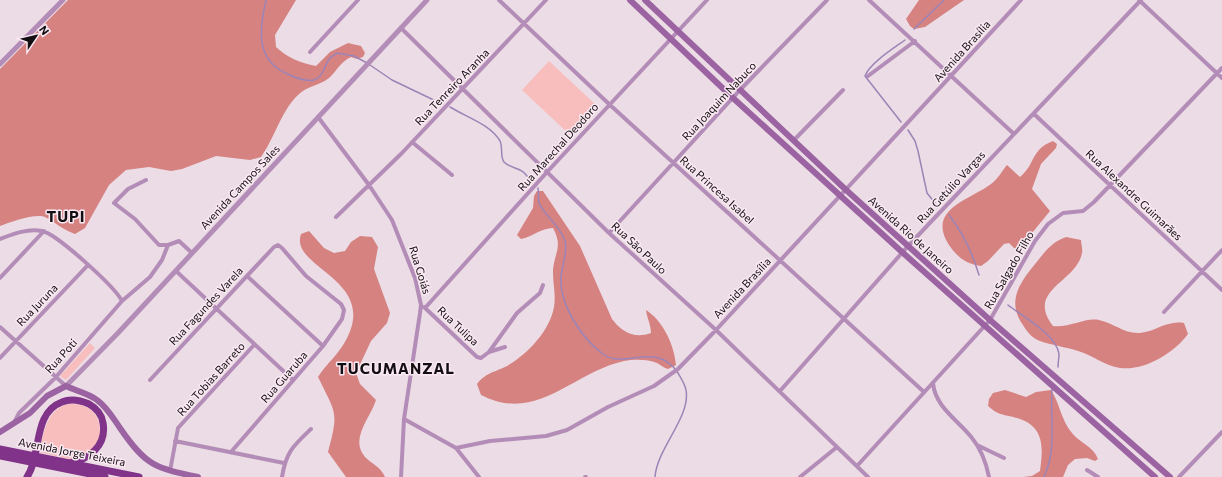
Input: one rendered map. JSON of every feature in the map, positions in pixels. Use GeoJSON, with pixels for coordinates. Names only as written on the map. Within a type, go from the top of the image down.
{"type":"FeatureCollection","features":[{"type":"Feature","properties":{"kind":"highway"},"geometry":{"type":"LineString","coordinates":[[27,477],[35,462],[40,430],[45,417],[51,409],[60,402],[74,400],[85,402],[97,410],[103,421],[104,434],[100,444],[92,454],[79,461],[70,463]]}},
{"type":"Feature","properties":{"kind":"highway","name":"Avenida Jorge Teixeira"},"geometry":{"type":"LineString","coordinates":[[0,449],[105,477]]}},
{"type":"Feature","properties":{"kind":"highway","name":"Avenida Jorge Teixeira"},"geometry":{"type":"LineString","coordinates":[[0,456],[55,464],[70,463],[139,477]]}},
{"type":"Feature","properties":{"kind":"main road","name":"Avenida Rio de Janeiro"},"geometry":{"type":"LineString","coordinates":[[630,0],[672,38],[733,98],[902,252],[1155,477]]}},
{"type":"Feature","properties":{"kind":"main road","name":"Avenida Rio de Janeiro"},"geometry":{"type":"LineString","coordinates":[[645,0],[845,189],[990,320],[1170,477]]}},
{"type":"Feature","properties":{"kind":"main road"},"geometry":{"type":"LineString","coordinates":[[0,432],[3,428],[30,413],[47,396],[66,386],[88,394],[107,409],[139,454],[154,466],[198,477]]}},
{"type":"Feature","properties":{"kind":"street"},"geometry":{"type":"LineString","coordinates":[[0,64],[63,0]]}},
{"type":"Feature","properties":{"kind":"street"},"geometry":{"type":"LineString","coordinates":[[310,52],[358,0]]}},
{"type":"Feature","properties":{"kind":"street","name":"Avenida Campos Sales"},"geometry":{"type":"LineString","coordinates":[[66,386],[176,271],[427,0]]}},
{"type":"Feature","properties":{"kind":"street","name":"Rua Princesa Isabel"},"geometry":{"type":"LineString","coordinates":[[499,0],[780,261],[924,392]]}},
{"type":"Feature","properties":{"kind":"street","name":"Rua Tenreiro Aranha"},"geometry":{"type":"LineString","coordinates":[[336,216],[412,142],[546,0]]}},
{"type":"Feature","properties":{"kind":"street","name":"Rua Marechal Deodoro"},"geometry":{"type":"LineString","coordinates":[[426,308],[548,171],[708,0]]}},
{"type":"Feature","properties":{"kind":"street","name":"Rua Joaquim Nabuco"},"geometry":{"type":"LineString","coordinates":[[609,233],[740,90],[827,0]]}},
{"type":"Feature","properties":{"kind":"street"},"geometry":{"type":"LineString","coordinates":[[869,0],[1014,134]]}},
{"type":"Feature","properties":{"kind":"street","name":"Avenida Brasília"},"geometry":{"type":"LineString","coordinates":[[456,448],[490,441],[554,434],[567,430],[608,407],[640,393],[673,373],[716,330],[1021,0]]}},
{"type":"Feature","properties":{"kind":"street"},"geometry":{"type":"LineString","coordinates":[[1140,0],[1222,78]]}},
{"type":"Feature","properties":{"kind":"street","name":"Rua Getúlio Vargas"},"geometry":{"type":"LineString","coordinates":[[780,391],[845,320],[902,252],[1034,114],[1140,0]]}},
{"type":"Feature","properties":{"kind":"street","name":"Rua São Paulo"},"geometry":{"type":"LineString","coordinates":[[401,28],[462,90],[548,171],[609,233],[716,330],[868,477]]}},
{"type":"Feature","properties":{"kind":"street"},"geometry":{"type":"LineString","coordinates":[[868,76],[915,41]]}},
{"type":"Feature","properties":{"kind":"street","name":"Rua Salgado Filho"},"geometry":{"type":"LineString","coordinates":[[857,466],[990,320],[1035,240],[1048,224],[1063,213],[1088,208],[1222,68]]}},
{"type":"Feature","properties":{"kind":"street"},"geometry":{"type":"LineString","coordinates":[[794,140],[843,90]]}},
{"type":"Feature","properties":{"kind":"street","name":"Rua Alexandre Guimarães"},"geometry":{"type":"LineString","coordinates":[[1034,114],[1222,290]]}},
{"type":"Feature","properties":{"kind":"street","name":"Rua Goiás"},"geometry":{"type":"LineString","coordinates":[[318,117],[369,185],[392,220],[415,278],[421,305],[404,419],[401,477]]}},
{"type":"Feature","properties":{"kind":"street"},"geometry":{"type":"LineString","coordinates":[[412,142],[452,174]]}},
{"type":"Feature","properties":{"kind":"street"},"geometry":{"type":"LineString","coordinates":[[146,180],[128,189],[114,203],[135,219],[155,242],[161,246],[179,241],[192,253]]}},
{"type":"Feature","properties":{"kind":"street"},"geometry":{"type":"LineString","coordinates":[[0,278],[44,231]]}},
{"type":"Feature","properties":{"kind":"street"},"geometry":{"type":"LineString","coordinates":[[0,239],[21,232],[44,231],[57,237],[88,265],[122,301]]}},
{"type":"Feature","properties":{"kind":"street","name":"Rua Poti"},"geometry":{"type":"LineString","coordinates":[[14,423],[19,413],[55,378],[122,301],[143,284],[155,271],[162,260],[168,245]]}},
{"type":"Feature","properties":{"kind":"street","name":"Rua Fagundes Varela"},"geometry":{"type":"LineString","coordinates":[[150,380],[216,308],[277,245],[282,248],[306,276],[339,302],[344,310]]}},
{"type":"Feature","properties":{"kind":"street"},"geometry":{"type":"LineString","coordinates":[[1164,312],[1222,250]]}},
{"type":"Feature","properties":{"kind":"street","name":"Rua Juruna"},"geometry":{"type":"LineString","coordinates":[[0,358],[88,265]]}},
{"type":"Feature","properties":{"kind":"street"},"geometry":{"type":"LineString","coordinates":[[176,271],[293,380]]}},
{"type":"Feature","properties":{"kind":"street"},"geometry":{"type":"LineString","coordinates":[[247,276],[324,346]]}},
{"type":"Feature","properties":{"kind":"street"},"geometry":{"type":"LineString","coordinates":[[489,352],[513,318],[540,293],[543,285]]}},
{"type":"Feature","properties":{"kind":"street","name":"Rua Tulipa"},"geometry":{"type":"LineString","coordinates":[[421,305],[426,308],[477,357],[483,357],[489,352],[505,347]]}},
{"type":"Feature","properties":{"kind":"street","name":"Rua Guaruba"},"geometry":{"type":"LineString","coordinates":[[231,452],[324,346],[342,319],[344,310]]}},
{"type":"Feature","properties":{"kind":"street"},"geometry":{"type":"LineString","coordinates":[[0,327],[55,378],[66,386]]}},
{"type":"Feature","properties":{"kind":"street","name":"Rua Tobias Barreto"},"geometry":{"type":"LineString","coordinates":[[170,471],[178,428],[254,345]]}},
{"type":"Feature","properties":{"kind":"street"},"geometry":{"type":"LineString","coordinates":[[933,383],[937,399],[977,445],[983,456],[989,477]]}},
{"type":"Feature","properties":{"kind":"street"},"geometry":{"type":"LineString","coordinates":[[404,419],[456,448],[479,477]]}},
{"type":"Feature","properties":{"kind":"street"},"geometry":{"type":"LineString","coordinates":[[282,477],[284,463],[291,449],[311,429]]}},
{"type":"Feature","properties":{"kind":"street"},"geometry":{"type":"LineString","coordinates":[[1179,477],[1222,432]]}},
{"type":"Feature","properties":{"kind":"street"},"geometry":{"type":"LineString","coordinates":[[175,441],[284,463]]}},
{"type":"Feature","properties":{"kind":"street"},"geometry":{"type":"LineString","coordinates":[[977,445],[1004,458]]}},
{"type":"Feature","properties":{"kind":"street"},"geometry":{"type":"LineString","coordinates":[[800,477],[837,447]]}},
{"type":"Feature","properties":{"kind":"street"},"geometry":{"type":"LineString","coordinates":[[1087,470],[1098,477]]}},
{"type":"Feature","properties":{"kind":"shaded area"},"geometry":{"type":"Polygon","coordinates":[[[68,0],[296,0],[275,35],[276,47],[281,51],[294,60],[316,66],[330,52],[348,43],[361,46],[365,53],[363,57],[357,59],[351,57],[347,59],[329,78],[304,90],[297,96],[282,117],[261,157],[250,160],[216,156],[182,169],[171,171],[149,167],[126,170],[109,185],[85,228],[75,234],[41,216],[23,218],[0,226],[0,69],[68,0]]]}},
{"type":"Feature","properties":{"kind":"shaded area"},"geometry":{"type":"Polygon","coordinates":[[[919,0],[964,0],[925,27],[914,29],[910,26],[906,19],[919,0]]]}},
{"type":"Feature","properties":{"kind":"shaded area"},"geometry":{"type":"Polygon","coordinates":[[[549,61],[597,106],[570,135],[522,90],[549,61]]]}},
{"type":"Feature","properties":{"kind":"shaded area"},"geometry":{"type":"Polygon","coordinates":[[[1053,141],[1057,144],[1056,148],[1041,164],[1032,189],[1050,211],[1019,249],[1014,248],[1009,243],[1004,244],[988,261],[981,266],[966,262],[955,253],[943,233],[943,223],[947,214],[962,201],[993,182],[1007,165],[1020,177],[1029,167],[1040,149],[1053,141]]]}},
{"type":"Feature","properties":{"kind":"shaded area"},"geometry":{"type":"Polygon","coordinates":[[[537,191],[543,191],[580,246],[612,319],[624,331],[634,335],[645,335],[651,333],[646,310],[658,320],[667,334],[673,349],[676,365],[668,369],[657,363],[645,360],[624,361],[588,375],[537,400],[520,403],[501,402],[481,395],[477,384],[480,380],[505,367],[529,350],[542,334],[552,316],[555,303],[553,266],[558,246],[558,241],[553,228],[544,229],[521,239],[517,235],[533,208],[534,196],[537,191]]]}},
{"type":"Feature","properties":{"kind":"shaded area"},"geometry":{"type":"Polygon","coordinates":[[[309,231],[324,248],[334,253],[345,251],[351,242],[360,236],[372,237],[378,247],[374,269],[390,313],[387,323],[371,341],[356,373],[360,384],[376,400],[363,428],[359,443],[365,457],[379,468],[385,477],[346,477],[328,452],[334,428],[334,413],[318,377],[343,345],[353,319],[351,302],[343,289],[308,256],[301,246],[301,234],[309,231]]]}},
{"type":"Feature","properties":{"kind":"shaded area"},"geometry":{"type":"Polygon","coordinates":[[[1066,237],[1081,240],[1082,251],[1078,263],[1055,287],[1045,303],[1046,314],[1053,326],[1094,319],[1104,321],[1129,332],[1140,333],[1178,322],[1184,323],[1188,334],[1167,354],[1149,364],[1130,368],[1114,367],[1083,353],[1037,340],[1028,332],[1018,317],[1015,303],[1016,296],[1018,289],[1026,276],[1047,250],[1055,243],[1066,237]]]}},
{"type":"Feature","properties":{"kind":"shaded area"},"geometry":{"type":"Polygon","coordinates":[[[90,343],[95,348],[66,380],[60,376],[90,343]]]}},
{"type":"Feature","properties":{"kind":"shaded area"},"geometry":{"type":"Polygon","coordinates":[[[1005,390],[1026,397],[1036,392],[1051,390],[1068,428],[1093,451],[1098,459],[1095,461],[1087,458],[1075,459],[1068,465],[1063,477],[1023,477],[1032,476],[1040,471],[1042,447],[1038,434],[1028,423],[1020,419],[1000,414],[988,406],[989,399],[993,393],[1005,390]]]}},
{"type":"Feature","properties":{"kind":"shaded area"},"geometry":{"type":"Polygon","coordinates":[[[68,404],[82,405],[92,411],[98,420],[100,430],[98,440],[92,450],[84,456],[73,459],[39,452],[50,417],[60,407],[68,404]]]}},
{"type":"Feature","properties":{"kind":"waterway"},"geometry":{"type":"LineString","coordinates":[[266,0],[261,33],[262,44],[270,62],[279,69],[290,75],[305,80],[314,80],[322,74],[330,58],[337,53],[354,56],[367,63]]}},
{"type":"Feature","properties":{"kind":"waterway"},"geometry":{"type":"LineString","coordinates":[[914,29],[944,0]]}},
{"type":"Feature","properties":{"kind":"waterway"},"geometry":{"type":"LineString","coordinates":[[901,122],[865,76],[877,61],[905,40]]}},
{"type":"Feature","properties":{"kind":"waterway"},"geometry":{"type":"LineString","coordinates":[[370,65],[392,80],[440,103]]}},
{"type":"Feature","properties":{"kind":"waterway"},"geometry":{"type":"LineString","coordinates":[[450,107],[484,125],[496,135],[500,141],[504,162],[507,165],[520,170],[531,182]]}},
{"type":"Feature","properties":{"kind":"waterway"},"geometry":{"type":"LineString","coordinates":[[908,130],[915,141],[927,193],[935,203]]}},
{"type":"Feature","properties":{"kind":"waterway"},"geometry":{"type":"LineString","coordinates":[[538,188],[539,203],[541,207],[556,225],[565,241],[566,250],[561,277],[561,287],[568,309],[580,330],[595,347],[603,354],[611,358],[660,358],[669,363],[683,381],[686,390],[684,411],[661,455],[655,477]]}},
{"type":"Feature","properties":{"kind":"waterway"},"geometry":{"type":"LineString","coordinates":[[949,215],[967,244],[979,275]]}},
{"type":"Feature","properties":{"kind":"waterway"},"geometry":{"type":"LineString","coordinates":[[1008,305],[1038,326],[1052,340],[1057,347],[1059,354],[1058,367]]}},
{"type":"Feature","properties":{"kind":"waterway"},"geometry":{"type":"LineString","coordinates":[[1044,477],[1048,466],[1052,445],[1052,389]]}},
{"type":"Feature","properties":{"kind":"district","name":"TUPI"},"geometry":{"type":"Point","coordinates":[66,217]}},
{"type":"Feature","properties":{"kind":"district","name":"TUCUMANZAL"},"geometry":{"type":"Point","coordinates":[396,369]}}]}
